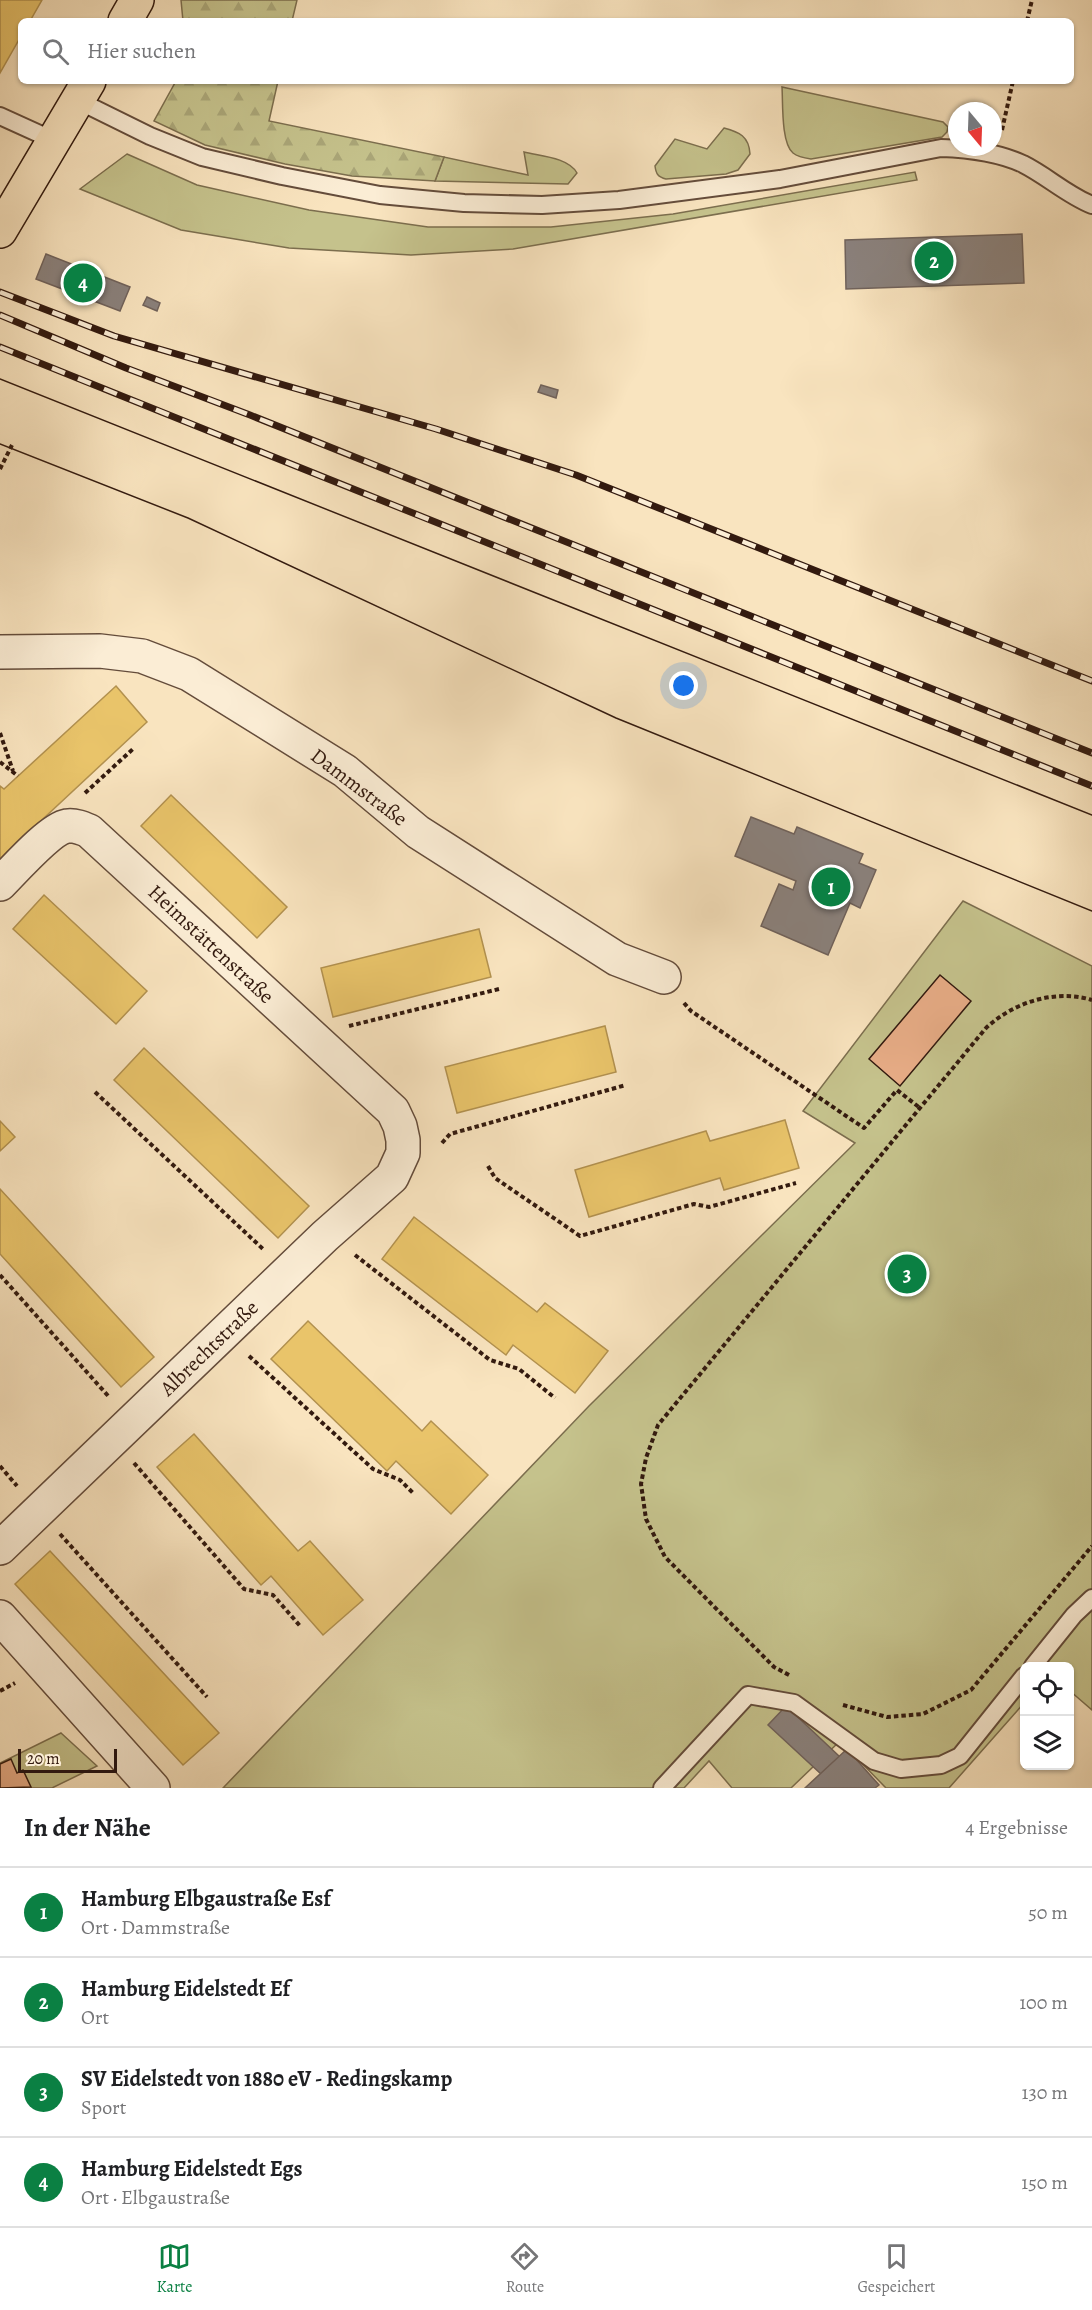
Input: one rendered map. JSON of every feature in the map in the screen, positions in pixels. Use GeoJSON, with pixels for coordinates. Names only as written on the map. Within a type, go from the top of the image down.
{"type":"FeatureCollection","features":[{"type":"Feature","properties":{"kind":"main road"},"geometry":{"type":"LineString","coordinates":[[126,18],[137,0]]}},
{"type":"Feature","properties":{"kind":"main road"},"geometry":{"type":"LineString","coordinates":[[0,231],[83,91]]}},
{"type":"Feature","properties":{"kind":"street","name":"Dammstraße"},"geometry":{"type":"LineString","coordinates":[[0,652],[100,651],[142,656],[189,674],[345,771],[418,832],[438,845],[617,959],[664,977]]}},
{"type":"Feature","properties":{"kind":"street","name":"Heimstättenstraße"},"geometry":{"type":"LineString","coordinates":[[0,884],[53,832],[65,826],[78,826],[89,831],[393,1111],[404,1140]]}},
{"type":"Feature","properties":{"kind":"street","name":"Albrechtstraße"},"geometry":{"type":"LineString","coordinates":[[0,1548],[326,1236],[392,1176],[399,1165],[404,1140]]}},
{"type":"Feature","properties":{"kind":"street"},"geometry":{"type":"LineString","coordinates":[[0,1617],[153,1788]]}},
{"type":"Feature","properties":{"kind":"lane"},"geometry":{"type":"LineString","coordinates":[[83,91],[150,136],[202,157],[282,177],[369,193],[464,203],[542,205],[619,200],[780,179],[948,148]]}},
{"type":"Feature","properties":{"kind":"lane"},"geometry":{"type":"LineString","coordinates":[[0,116],[55,141]]}},
{"type":"Feature","properties":{"kind":"lane"},"geometry":{"type":"LineString","coordinates":[[1001,156],[1024,165],[1092,205]]}},
{"type":"Feature","properties":{"kind":"lane"},"geometry":{"type":"LineString","coordinates":[[1035,1662],[1074,1615],[1092,1598]]}},
{"type":"Feature","properties":{"kind":"lane"},"geometry":{"type":"LineString","coordinates":[[662,1788],[748,1695],[794,1703],[874,1761],[901,1769],[941,1765],[960,1756],[1020,1681]]}},
{"type":"Feature","properties":{"kind":"path"},"geometry":{"type":"LineString","coordinates":[[1028,18],[1032,0]]}},
{"type":"Feature","properties":{"kind":"path"},"geometry":{"type":"LineString","coordinates":[[1002,128],[1012,84]]}},
{"type":"Feature","properties":{"kind":"path"},"geometry":{"type":"LineString","coordinates":[[0,469],[12,445]]}},
{"type":"Feature","properties":{"kind":"path"},"geometry":{"type":"LineString","coordinates":[[0,733],[13,771]]}},
{"type":"Feature","properties":{"kind":"path"},"geometry":{"type":"LineString","coordinates":[[79,799],[134,748]]}},
{"type":"Feature","properties":{"kind":"path"},"geometry":{"type":"LineString","coordinates":[[0,762],[18,776]]}},
{"type":"Feature","properties":{"kind":"path"},"geometry":{"type":"LineString","coordinates":[[664,977],[691,1011],[864,1128],[897,1090],[920,1108]]}},
{"type":"Feature","properties":{"kind":"path"},"geometry":{"type":"LineString","coordinates":[[345,1027],[500,989]]}},
{"type":"Feature","properties":{"kind":"path"},"geometry":{"type":"LineString","coordinates":[[795,1678],[774,1666],[665,1557],[646,1519],[641,1484],[646,1458],[658,1425],[986,1028],[1002,1013],[1039,998],[1079,996],[1092,1000]]}},
{"type":"Feature","properties":{"kind":"path"},"geometry":{"type":"LineString","coordinates":[[442,1143],[450,1134],[626,1085]]}},
{"type":"Feature","properties":{"kind":"path"},"geometry":{"type":"LineString","coordinates":[[95,1092],[268,1254]]}},
{"type":"Feature","properties":{"kind":"path"},"geometry":{"type":"LineString","coordinates":[[488,1166],[495,1178],[580,1236],[694,1204],[709,1207],[796,1183]]}},
{"type":"Feature","properties":{"kind":"path"},"geometry":{"type":"LineString","coordinates":[[351,1252],[490,1360],[519,1369],[555,1398]]}},
{"type":"Feature","properties":{"kind":"path"},"geometry":{"type":"LineString","coordinates":[[0,1275],[113,1401]]}},
{"type":"Feature","properties":{"kind":"path"},"geometry":{"type":"LineString","coordinates":[[245,1352],[373,1469],[400,1480],[413,1493]]}},
{"type":"Feature","properties":{"kind":"path"},"geometry":{"type":"LineString","coordinates":[[132,1461],[244,1589],[273,1595],[301,1627]]}},
{"type":"Feature","properties":{"kind":"path"},"geometry":{"type":"LineString","coordinates":[[0,1466],[24,1494]]}},
{"type":"Feature","properties":{"kind":"path"},"geometry":{"type":"LineString","coordinates":[[58,1532],[207,1697]]}},
{"type":"Feature","properties":{"kind":"path"},"geometry":{"type":"LineString","coordinates":[[836,1701],[887,1717],[923,1714],[971,1690],[1092,1546]]}},
{"type":"Feature","properties":{"kind":"green space"},"geometry":{"type":"Polygon","coordinates":[[[181,0],[297,0],[293,18],[183,18],[181,0]]]}},
{"type":"Feature","properties":{"kind":"green space"},"geometry":{"type":"Polygon","coordinates":[[[174,84],[277,84],[269,121],[444,157],[435,181],[352,176],[285,164],[205,145],[154,121],[174,84]]]}},
{"type":"Feature","properties":{"kind":"green space"},"geometry":{"type":"Polygon","coordinates":[[[782,87],[943,122],[948,127],[942,137],[811,159],[793,153],[789,148],[783,122],[782,87]]]}},
{"type":"Feature","properties":{"kind":"green space"},"geometry":{"type":"Polygon","coordinates":[[[724,128],[739,133],[748,143],[750,154],[738,170],[726,174],[666,179],[658,175],[655,166],[675,139],[707,149],[724,128]]]}},
{"type":"Feature","properties":{"kind":"green space"},"geometry":{"type":"Polygon","coordinates":[[[524,152],[560,160],[577,173],[568,184],[435,181],[444,157],[528,175],[524,152]]]}},
{"type":"Feature","properties":{"kind":"green space"},"geometry":{"type":"Polygon","coordinates":[[[127,154],[197,185],[309,210],[428,227],[551,227],[673,214],[915,172],[917,180],[513,249],[411,255],[289,248],[181,230],[80,189],[127,154]]]}},
{"type":"Feature","properties":{"kind":"green space"},"geometry":{"type":"Polygon","coordinates":[[[963,901],[1092,966],[1092,1710],[1074,1694],[1074,1662],[1020,1662],[1020,1708],[949,1788],[886,1788],[840,1741],[791,1788],[732,1788],[709,1761],[684,1788],[223,1788],[589,1406],[855,1143],[803,1111],[963,901]]]}},
{"type":"Feature","properties":{"kind":"green space"},"geometry":{"type":"Polygon","coordinates":[[[61,1733],[97,1766],[52,1788],[0,1788],[0,1763],[61,1733]]]}},
{"type":"Feature","properties":{"kind":"building: Wohnen"},"geometry":{"type":"Polygon","coordinates":[[[0,0],[42,0],[32,18],[18,18],[18,41],[0,73],[0,0]]]}},
{"type":"Feature","properties":{"kind":"building: Wohnen"},"geometry":{"type":"Polygon","coordinates":[[[116,686],[147,722],[0,859],[0,786],[4,789],[116,686]]]}},
{"type":"Feature","properties":{"kind":"building: Wohnen"},"geometry":{"type":"Polygon","coordinates":[[[171,795],[287,907],[257,938],[141,826],[171,795]]]}},
{"type":"Feature","properties":{"kind":"building: Wohnen"},"geometry":{"type":"Polygon","coordinates":[[[44,895],[147,991],[116,1024],[13,929],[44,895]]]}},
{"type":"Feature","properties":{"kind":"building: Wohnen"},"geometry":{"type":"Polygon","coordinates":[[[479,929],[491,977],[333,1017],[321,968],[479,929]]]}},
{"type":"Feature","properties":{"kind":"building: Wohnen"},"geometry":{"type":"Polygon","coordinates":[[[605,1026],[616,1072],[457,1113],[445,1067],[605,1026]]]}},
{"type":"Feature","properties":{"kind":"building: Wohnen"},"geometry":{"type":"Polygon","coordinates":[[[144,1048],[309,1206],[278,1238],[114,1080],[144,1048]]]}},
{"type":"Feature","properties":{"kind":"building: Wohnen"},"geometry":{"type":"Polygon","coordinates":[[[785,1120],[799,1168],[724,1190],[720,1178],[589,1217],[575,1170],[706,1131],[710,1141],[785,1120]]]}},
{"type":"Feature","properties":{"kind":"building: Wohnen"},"geometry":{"type":"Polygon","coordinates":[[[0,1121],[15,1137],[0,1151],[0,1121]]]}},
{"type":"Feature","properties":{"kind":"building: Wohnen"},"geometry":{"type":"Polygon","coordinates":[[[0,1189],[154,1357],[121,1387],[0,1254],[0,1189]]]}},
{"type":"Feature","properties":{"kind":"building: Wohnen"},"geometry":{"type":"Polygon","coordinates":[[[414,1217],[537,1312],[545,1303],[608,1351],[575,1393],[513,1345],[506,1355],[382,1259],[414,1217]]]}},
{"type":"Feature","properties":{"kind":"building: Wohnen"},"geometry":{"type":"Polygon","coordinates":[[[308,1321],[422,1431],[431,1421],[488,1475],[451,1514],[396,1461],[387,1471],[271,1359],[308,1321]]]}},
{"type":"Feature","properties":{"kind":"building: Wohnen"},"geometry":{"type":"Polygon","coordinates":[[[194,1434],[298,1551],[310,1541],[363,1600],[323,1635],[271,1576],[261,1585],[157,1467],[194,1434]]]}},
{"type":"Feature","properties":{"kind":"building: Wohnen"},"geometry":{"type":"Polygon","coordinates":[[[50,1551],[219,1733],[183,1765],[15,1584],[50,1551]]]}},
{"type":"Feature","properties":{"kind":"building: Industrie"},"geometry":{"type":"Polygon","coordinates":[[[1022,234],[1024,283],[846,289],[845,240],[1022,234]]]}},
{"type":"Feature","properties":{"kind":"building: Industrie"},"geometry":{"type":"Polygon","coordinates":[[[46,254],[130,287],[120,311],[36,279],[46,254]]]}},
{"type":"Feature","properties":{"kind":"building: Industrie"},"geometry":{"type":"Polygon","coordinates":[[[147,297],[160,303],[157,311],[143,305],[147,297]]]}},
{"type":"Feature","properties":{"kind":"building: Industrie"},"geometry":{"type":"Polygon","coordinates":[[[541,385],[558,390],[556,398],[538,392],[541,385]]]}},
{"type":"Feature","properties":{"kind":"building: Industrie"},"geometry":{"type":"Polygon","coordinates":[[[751,817],[794,834],[797,827],[863,854],[859,863],[876,870],[860,908],[850,903],[828,955],[761,926],[779,884],[793,890],[796,881],[735,856],[751,817]]]}},
{"type":"Feature","properties":{"kind":"building: Industrie"},"geometry":{"type":"Polygon","coordinates":[[[786,1706],[840,1757],[821,1774],[768,1725],[786,1706]]]}},
{"type":"Feature","properties":{"kind":"building: Industrie"},"geometry":{"type":"Polygon","coordinates":[[[847,1749],[879,1785],[875,1788],[805,1788],[847,1749]]]}},
{"type":"Feature","properties":{"kind":"building: Sonstige"},"geometry":{"type":"Polygon","coordinates":[[[940,975],[971,1001],[900,1086],[869,1059],[940,975]]]}},
{"type":"Feature","properties":{"kind":"building: Sonstige"},"geometry":{"type":"Polygon","coordinates":[[[11,1759],[17,1773],[23,1770],[31,1787],[0,1788],[0,1764],[11,1759]]]}},
{"type":"Feature","properties":{"kind":"tram line"},"geometry":{"type":"LineString","coordinates":[[0,379],[1092,815]]}},
{"type":"Feature","properties":{"kind":"tram line"},"geometry":{"type":"LineString","coordinates":[[0,444],[188,518],[616,718],[1092,911]]}},
{"type":"Feature","properties":{"kind":"railway"},"geometry":{"type":"LineString","coordinates":[[0,292],[114,336],[436,429],[576,475],[1092,681]]}},
{"type":"Feature","properties":{"kind":"railway"},"geometry":{"type":"LineString","coordinates":[[0,315],[126,368],[250,415],[1092,753]]}},
{"type":"Feature","properties":{"kind":"railway"},"geometry":{"type":"LineString","coordinates":[[0,347],[1092,786]]}},
{"type":"Feature","properties":{"kind":"place","name":"Hamburg Eidelstedt Ef"},"geometry":{"type":"Point","coordinates":[934,261]}},
{"type":"Feature","properties":{"kind":"place","name":"Hamburg Eidelstedt Egs"},"geometry":{"type":"Point","coordinates":[83,283]}},
{"type":"Feature","properties":{"kind":"place","name":"Hamburg Elbgaustraße Esf"},"geometry":{"type":"Point","coordinates":[831,887]}},
{"type":"Feature","properties":{"kind":"place","name":"SV Eidelstedt von 1880 eV - Redingskamp"},"geometry":{"type":"Point","coordinates":[907,1274]}}]}
